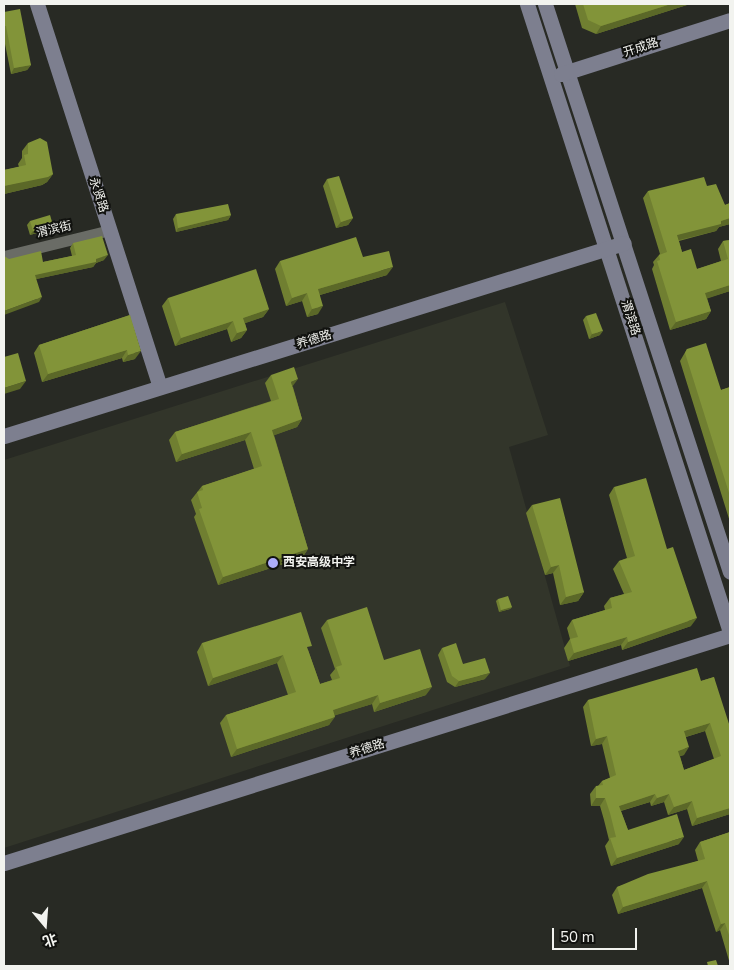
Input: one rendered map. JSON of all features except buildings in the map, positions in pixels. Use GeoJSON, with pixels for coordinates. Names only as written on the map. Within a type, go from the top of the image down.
{"type":"FeatureCollection","features":[{"type":"Feature","properties":{"kind":"street","name":"永贤路"},"geometry":{"type":"LineString","coordinates":[[36,4],[160,387]]}},
{"type":"Feature","properties":{"kind":"street","name":"渭滨路"},"geometry":{"type":"LineString","coordinates":[[527,4],[608,249],[730,633]]}},
{"type":"Feature","properties":{"kind":"street","name":"渭滨路"},"geometry":{"type":"LineString","coordinates":[[545,4],[569,72],[730,572]]}},
{"type":"Feature","properties":{"kind":"street","name":"开成路"},"geometry":{"type":"LineString","coordinates":[[552,77],[730,20]]}},
{"type":"Feature","properties":{"kind":"street","name":"渭滨街"},"geometry":{"type":"LineString","coordinates":[[4,256],[110,230]]}},
{"type":"Feature","properties":{"kind":"street","name":"养德路"},"geometry":{"type":"LineString","coordinates":[[4,436],[624,244]]}},
{"type":"Feature","properties":{"kind":"street","name":"养德路"},"geometry":{"type":"LineString","coordinates":[[4,864],[730,633]]}},
{"type":"Feature","properties":{"kind":"shaded area","name":"西安高级中学"},"geometry":{"type":"Polygon","coordinates":[[[505,302],[548,435],[509,447],[570,666],[4,848],[4,460],[505,302]]]}},
{"type":"Feature","properties":{"kind":"place","name":"西安高级中学"},"geometry":{"type":"Point","coordinates":[273,563]}}]}
